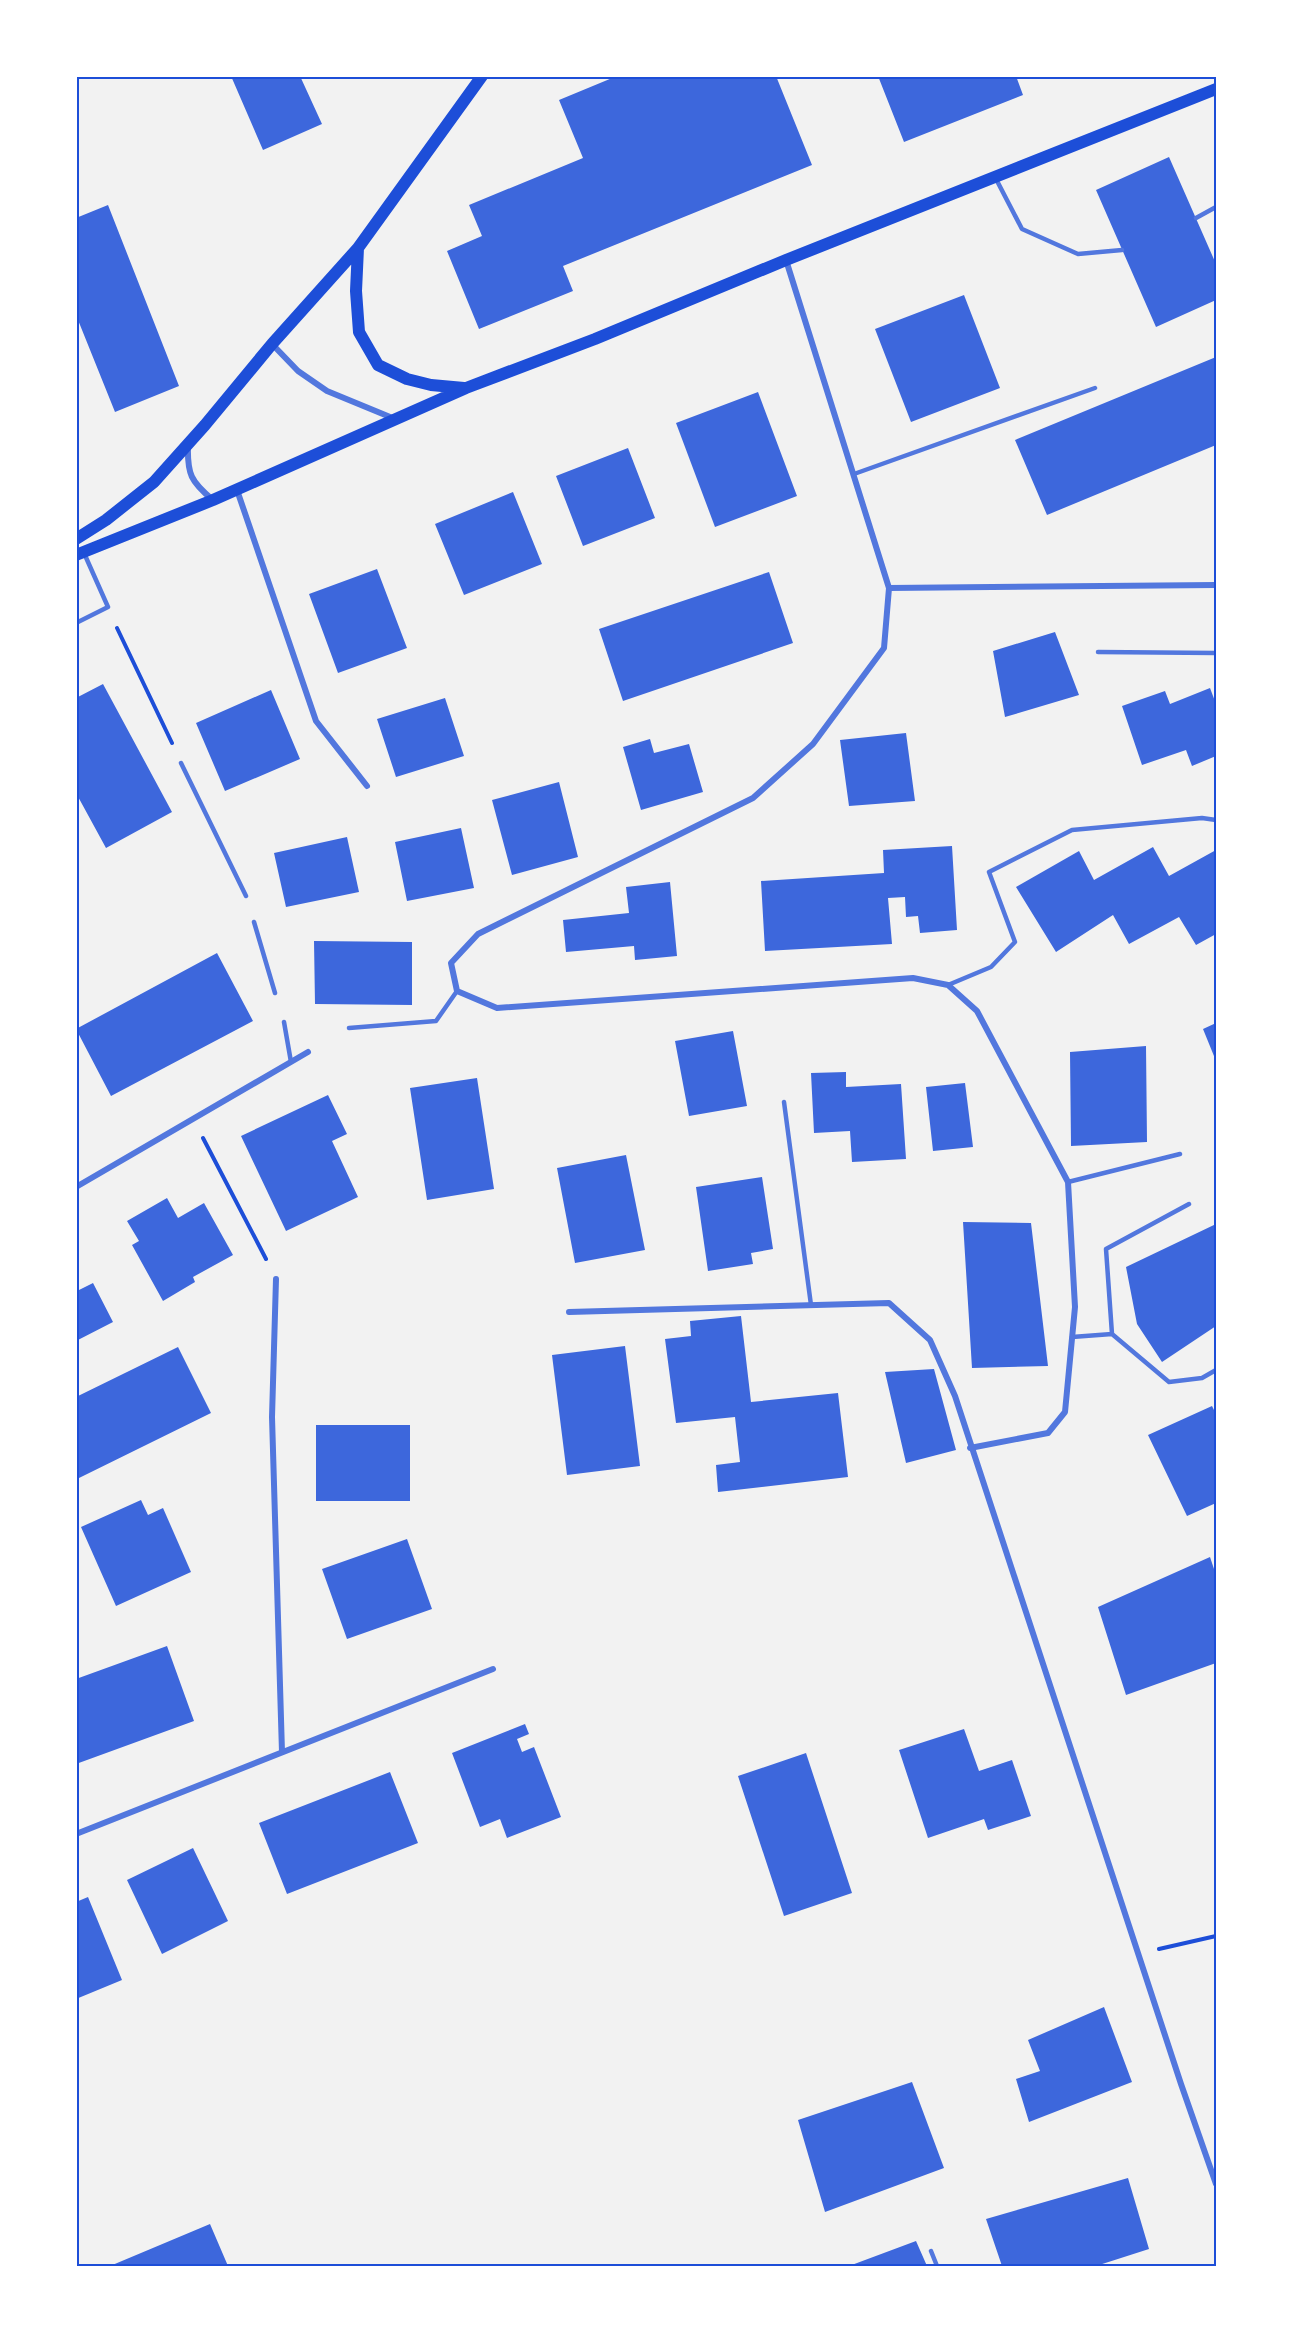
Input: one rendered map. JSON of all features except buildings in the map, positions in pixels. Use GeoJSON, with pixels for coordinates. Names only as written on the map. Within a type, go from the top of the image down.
{"type":"FeatureCollection","features":[{"type":"Feature","properties":{"kind":"main road"},"geometry":{"type":"LineString","coordinates":[[76,539],[106,520],[154,482],[205,425],[272,344],[358,248],[482,76]]}},
{"type":"Feature","properties":{"kind":"main road"},"geometry":{"type":"LineString","coordinates":[[80,554],[237,490],[466,388],[595,339],[786,260],[1216,89]]}},
{"type":"Feature","properties":{"kind":"main road"},"geometry":{"type":"LineString","coordinates":[[358,248],[356,291],[359,332],[378,365],[415,381],[466,388]]}},
{"type":"Feature","properties":{"kind":"street"},"geometry":{"type":"LineString","coordinates":[[786,260],[890,588],[884,648],[813,744],[753,798],[478,934],[451,963],[457,991],[497,1008],[913,978],[948,985],[977,1011],[1068,1182],[1075,1307],[1065,1412],[1048,1432],[970,1448]]}},
{"type":"Feature","properties":{"kind":"street"},"geometry":{"type":"LineString","coordinates":[[272,344],[298,371],[327,391],[395,419]]}},
{"type":"Feature","properties":{"kind":"street"},"geometry":{"type":"LineString","coordinates":[[188,442],[187,468],[196,486],[213,500]]}},
{"type":"Feature","properties":{"kind":"street"},"geometry":{"type":"LineString","coordinates":[[237,490],[316,721],[367,786]]}},
{"type":"Feature","properties":{"kind":"street"},"geometry":{"type":"LineString","coordinates":[[890,588],[1216,585]]}},
{"type":"Feature","properties":{"kind":"street"},"geometry":{"type":"LineString","coordinates":[[76,1187],[308,1052]]}},
{"type":"Feature","properties":{"kind":"street"},"geometry":{"type":"LineString","coordinates":[[276,1279],[272,1417],[282,1752]]}},
{"type":"Feature","properties":{"kind":"street"},"geometry":{"type":"LineString","coordinates":[[569,1312],[889,1303],[930,1340],[954,1396],[1216,2184]]}},
{"type":"Feature","properties":{"kind":"street"},"geometry":{"type":"LineString","coordinates":[[76,1834],[493,1670]]}},
{"type":"Feature","properties":{"kind":"lane"},"geometry":{"type":"LineString","coordinates":[[995,177],[1022,229],[1078,254],[1122,250]]}},
{"type":"Feature","properties":{"kind":"lane"},"geometry":{"type":"LineString","coordinates":[[1196,218],[1216,207]]}},
{"type":"Feature","properties":{"kind":"lane"},"geometry":{"type":"LineString","coordinates":[[854,474],[1095,388]]}},
{"type":"Feature","properties":{"kind":"lane"},"geometry":{"type":"LineString","coordinates":[[76,623],[108,607],[80,554]]}},
{"type":"Feature","properties":{"kind":"lane"},"geometry":{"type":"LineString","coordinates":[[1098,652],[1216,652]]}},
{"type":"Feature","properties":{"kind":"lane"},"geometry":{"type":"LineString","coordinates":[[181,763],[246,896]]}},
{"type":"Feature","properties":{"kind":"lane"},"geometry":{"type":"LineString","coordinates":[[948,985],[991,967],[1015,942],[989,872],[1072,830],[1202,818],[1216,820]]}},
{"type":"Feature","properties":{"kind":"lane"},"geometry":{"type":"LineString","coordinates":[[254,922],[275,993]]}},
{"type":"Feature","properties":{"kind":"lane"},"geometry":{"type":"LineString","coordinates":[[349,1028],[436,1021],[457,991]]}},
{"type":"Feature","properties":{"kind":"lane"},"geometry":{"type":"LineString","coordinates":[[284,1022],[291,1062]]}},
{"type":"Feature","properties":{"kind":"lane"},"geometry":{"type":"LineString","coordinates":[[784,1102],[811,1305]]}},
{"type":"Feature","properties":{"kind":"lane"},"geometry":{"type":"LineString","coordinates":[[1068,1182],[1180,1154]]}},
{"type":"Feature","properties":{"kind":"lane"},"geometry":{"type":"LineString","coordinates":[[1112,1334],[1106,1249],[1189,1204]]}},
{"type":"Feature","properties":{"kind":"lane"},"geometry":{"type":"LineString","coordinates":[[1072,1337],[1112,1334],[1169,1382],[1202,1378],[1216,1370]]}},
{"type":"Feature","properties":{"kind":"lane"},"geometry":{"type":"LineString","coordinates":[[930,2251],[937,2266]]}},
{"type":"Feature","properties":{"kind":"path"},"geometry":{"type":"LineString","coordinates":[[108,607],[181,763]]}},
{"type":"Feature","properties":{"kind":"path"},"geometry":{"type":"LineString","coordinates":[[192,1119],[276,1279]]}},
{"type":"Feature","properties":{"kind":"path"},"geometry":{"type":"LineString","coordinates":[[1138,1954],[1216,1936]]}}]}
